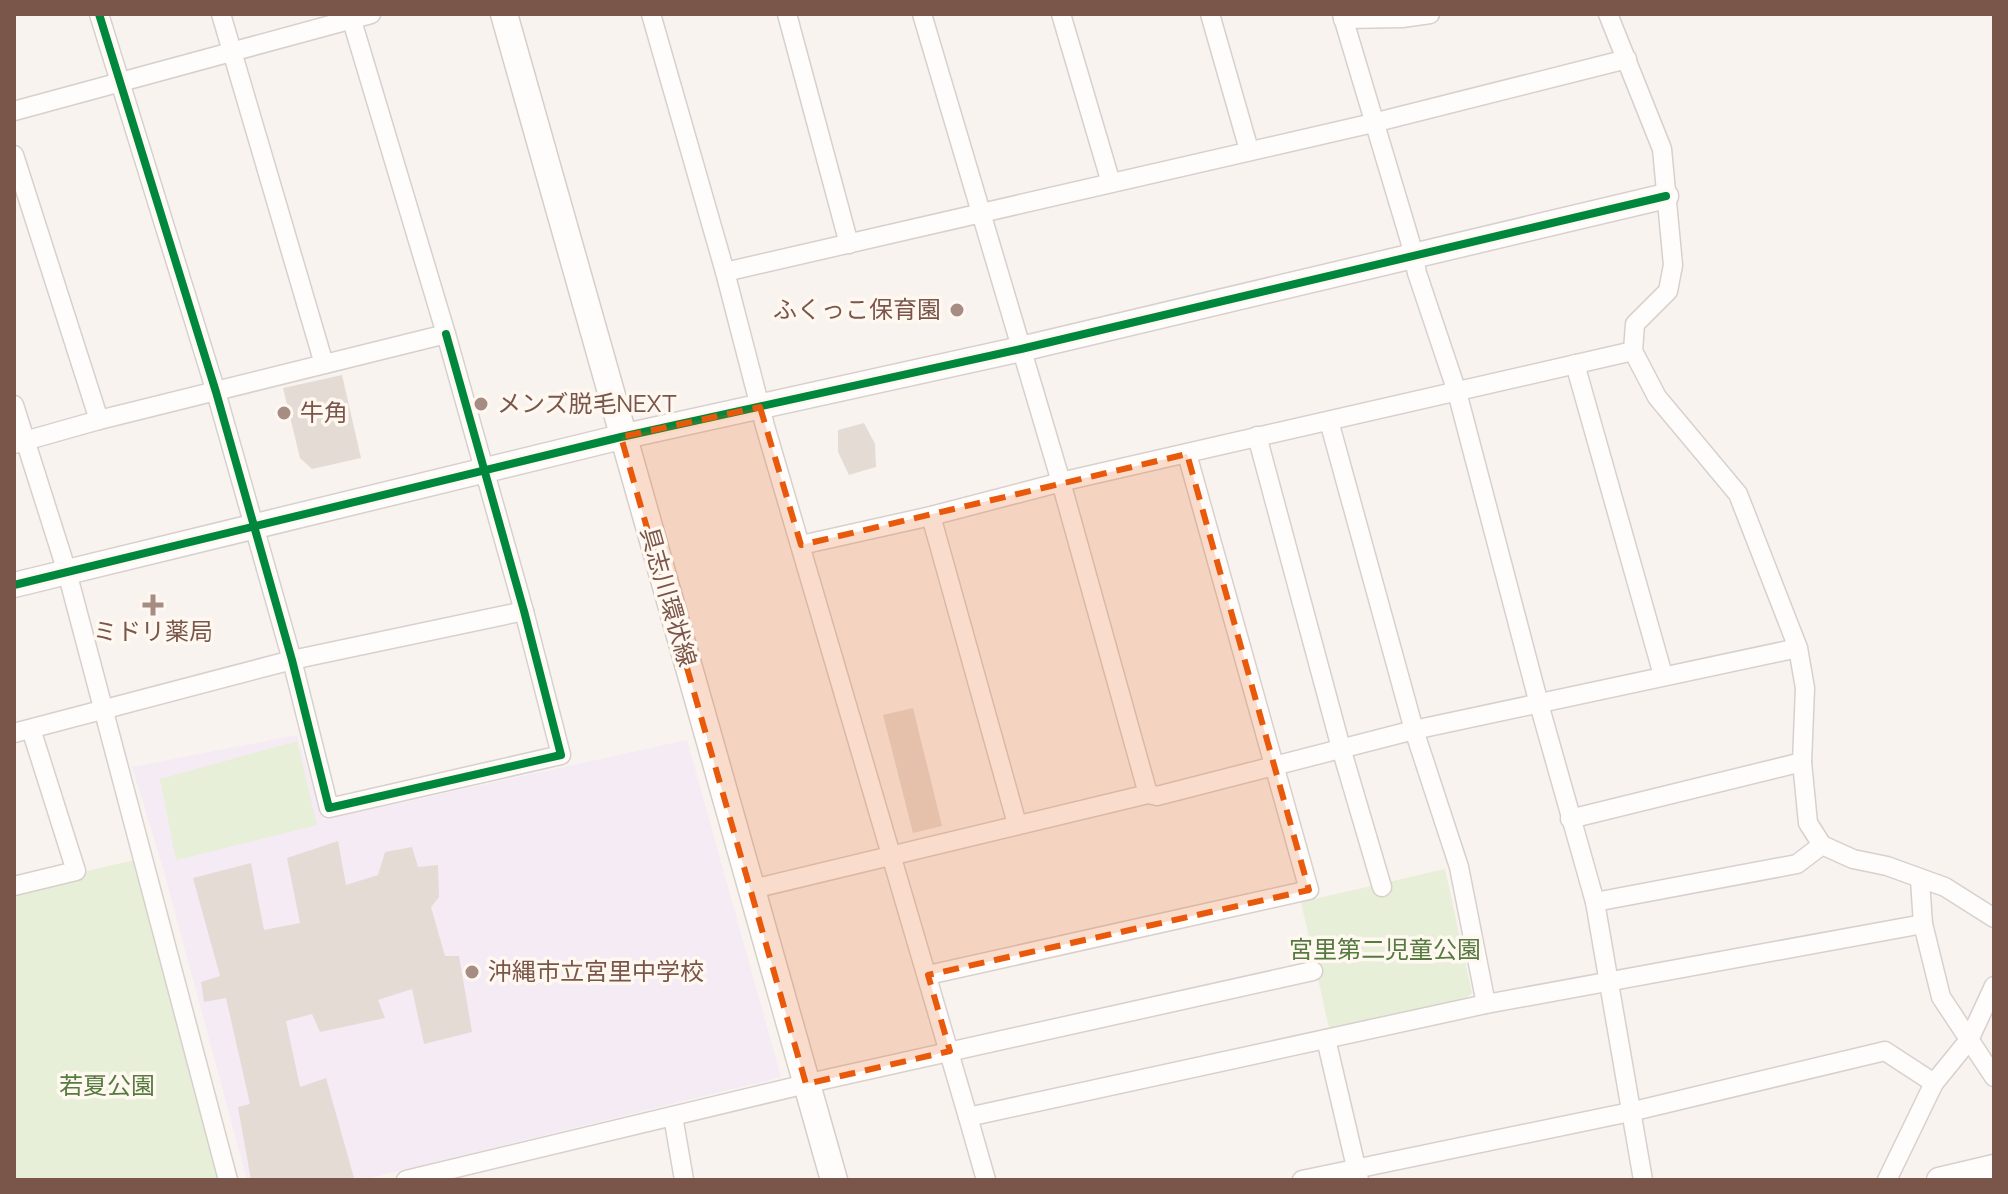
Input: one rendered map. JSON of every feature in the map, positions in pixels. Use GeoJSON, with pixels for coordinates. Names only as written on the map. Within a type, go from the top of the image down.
{"type":"FeatureCollection","features":[{"type":"Feature","properties":{"kind":"main road","name":"具志川環状線"},"geometry":{"type":"LineString","coordinates":[[504,14],[621,437],[834,1180]]}},
{"type":"Feature","properties":{"kind":"street"},"geometry":{"type":"LineString","coordinates":[[99,14],[216,392],[292,660],[329,808],[561,755],[446,334],[350,17]]}},
{"type":"Feature","properties":{"kind":"street"},"geometry":{"type":"LineString","coordinates":[[221,14],[324,364]]}},
{"type":"Feature","properties":{"kind":"street"},"geometry":{"type":"LineString","coordinates":[[14,111],[350,17],[371,14]]}},
{"type":"Feature","properties":{"kind":"street"},"geometry":{"type":"LineString","coordinates":[[651,14],[760,407],[986,1180]]}},
{"type":"Feature","properties":{"kind":"street"},"geometry":{"type":"LineString","coordinates":[[787,14],[849,244]]}},
{"type":"Feature","properties":{"kind":"street"},"geometry":{"type":"LineString","coordinates":[[922,14],[1061,482],[1148,794]]}},
{"type":"Feature","properties":{"kind":"street"},"geometry":{"type":"LineString","coordinates":[[1061,14],[1111,183]]}},
{"type":"Feature","properties":{"kind":"street"},"geometry":{"type":"LineString","coordinates":[[1210,14],[1249,150]]}},
{"type":"Feature","properties":{"kind":"street"},"geometry":{"type":"LineString","coordinates":[[1430,14],[1402,18],[1342,16],[1457,392],[1570,819],[1595,902],[1643,1180]]}},
{"type":"Feature","properties":{"kind":"street"},"geometry":{"type":"LineString","coordinates":[[1608,14],[1662,149],[1673,265],[1668,291],[1635,324],[1633,351],[1657,397],[1738,494],[1798,648],[1805,688],[1802,762],[1808,823],[1822,845],[1853,859],[1887,866],[1945,887],[1994,918]]}},
{"type":"Feature","properties":{"kind":"street"},"geometry":{"type":"LineString","coordinates":[[725,272],[1373,123],[1627,59]]}},
{"type":"Feature","properties":{"kind":"street"},"geometry":{"type":"LineString","coordinates":[[14,155],[99,420]]}},
{"type":"Feature","properties":{"kind":"street"},"geometry":{"type":"LineString","coordinates":[[14,585],[621,437],[1021,349],[1666,196]]}},
{"type":"Feature","properties":{"kind":"street"},"geometry":{"type":"LineString","coordinates":[[19,443],[99,420],[446,334]]}},
{"type":"Feature","properties":{"kind":"street"},"geometry":{"type":"LineString","coordinates":[[801,545],[1257,436],[1633,351]]}},
{"type":"Feature","properties":{"kind":"street"},"geometry":{"type":"LineString","coordinates":[[1575,364],[1663,675]]}},
{"type":"Feature","properties":{"kind":"street"},"geometry":{"type":"LineString","coordinates":[[14,405],[19,443],[67,572],[228,1180]]}},
{"type":"Feature","properties":{"kind":"street"},"geometry":{"type":"LineString","coordinates":[[1329,421],[1414,730],[1459,867],[1486,1004]]}},
{"type":"Feature","properties":{"kind":"street"},"geometry":{"type":"LineString","coordinates":[[1257,436],[1382,887]]}},
{"type":"Feature","properties":{"kind":"street"},"geometry":{"type":"LineString","coordinates":[[928,975],[1309,890],[1187,454]]}},
{"type":"Feature","properties":{"kind":"street"},"geometry":{"type":"LineString","coordinates":[[931,516],[1017,824]]}},
{"type":"Feature","properties":{"kind":"street"},"geometry":{"type":"LineString","coordinates":[[14,886],[76,871],[22,731],[292,660],[524,611]]}},
{"type":"Feature","properties":{"kind":"street"},"geometry":{"type":"LineString","coordinates":[[753,889],[1017,824],[1148,794],[1157,796],[1414,730],[1798,648]]}},
{"type":"Feature","properties":{"kind":"street"},"geometry":{"type":"LineString","coordinates":[[1570,819],[1802,762]]}},
{"type":"Feature","properties":{"kind":"street"},"geometry":{"type":"LineString","coordinates":[[1595,902],[1797,864],[1822,845]]}},
{"type":"Feature","properties":{"kind":"street"},"geometry":{"type":"LineString","coordinates":[[1920,880],[1923,924],[1941,997],[1994,1077]]}},
{"type":"Feature","properties":{"kind":"street"},"geometry":{"type":"LineString","coordinates":[[968,1117],[1486,1004],[1923,924]]}},
{"type":"Feature","properties":{"kind":"street"},"geometry":{"type":"LineString","coordinates":[[406,1180],[806,1084],[1313,971]]}},
{"type":"Feature","properties":{"kind":"street"},"geometry":{"type":"LineString","coordinates":[[1887,1180],[1934,1083],[1969,1040],[1994,986]]}},
{"type":"Feature","properties":{"kind":"street"},"geometry":{"type":"LineString","coordinates":[[1326,1039],[1357,1174]]}},
{"type":"Feature","properties":{"kind":"street"},"geometry":{"type":"LineString","coordinates":[[1302,1180],[1357,1174],[1885,1051],[1934,1083]]}},
{"type":"Feature","properties":{"kind":"street"},"geometry":{"type":"LineString","coordinates":[[673,1116],[684,1180]]}},
{"type":"Feature","properties":{"kind":"street"},"geometry":{"type":"LineString","coordinates":[[1939,1180],[1994,1167]]}},
{"type":"Feature","properties":{"kind":"highlighted area"},"geometry":{"type":"Polygon","coordinates":[[[760,407],[801,545],[1187,454],[1309,890],[928,975],[950,1051],[806,1084],[621,437],[760,407]]]}},
{"type":"Feature","properties":{"kind":"shaded area","name":"沖縄市立宮里中学校"},"geometry":{"type":"Polygon","coordinates":[[[297,735],[323,820],[687,740],[781,1077],[362,1180],[247,1180],[163,868],[132,767],[297,735]]]}},
{"type":"Feature","properties":{"kind":"green space"},"geometry":{"type":"Polygon","coordinates":[[[297,741],[317,825],[176,860],[160,779],[297,741]]]}},
{"type":"Feature","properties":{"kind":"green space","name":"若夏公園"},"geometry":{"type":"Polygon","coordinates":[[[143,858],[228,1180],[14,1180],[14,888],[143,858]]]}},
{"type":"Feature","properties":{"kind":"green space","name":"宮里第二児童公園"},"geometry":{"type":"Polygon","coordinates":[[[1445,869],[1472,993],[1465,999],[1329,1028],[1301,902],[1445,869]]]}},
{"type":"Feature","properties":{"kind":"building"},"geometry":{"type":"Polygon","coordinates":[[[342,375],[361,458],[312,469],[300,458],[283,388],[342,375]]]}},
{"type":"Feature","properties":{"kind":"building"},"geometry":{"type":"Polygon","coordinates":[[[864,423],[875,444],[876,467],[849,475],[838,452],[838,430],[864,423]]]}},
{"type":"Feature","properties":{"kind":"building"},"geometry":{"type":"Polygon","coordinates":[[[913,708],[942,826],[913,833],[883,715],[913,708]]]}},
{"type":"Feature","properties":{"kind":"building"},"geometry":{"type":"Polygon","coordinates":[[[338,841],[346,885],[378,875],[385,852],[412,847],[418,867],[438,865],[439,897],[431,907],[445,956],[459,956],[472,1032],[424,1044],[412,989],[378,1000],[385,1018],[320,1032],[312,1014],[286,1021],[300,1087],[326,1078],[354,1178],[251,1180],[238,1107],[250,1104],[226,998],[204,1002],[201,982],[220,976],[193,878],[251,863],[264,930],[300,923],[287,858],[338,841]]]}},
{"type":"Feature","properties":{"kind":"cycle path"},"geometry":{"type":"LineString","coordinates":[[99,14],[216,392],[292,660],[329,808],[561,755],[446,334]]}},
{"type":"Feature","properties":{"kind":"cycle path"},"geometry":{"type":"LineString","coordinates":[[14,585],[621,437],[1021,349],[1666,196]]}},
{"type":"Feature","properties":{"kind":"place","name":"ふくっこ保育園"},"geometry":{"type":"Point","coordinates":[957,310]}},
{"type":"Feature","properties":{"kind":"place","name":"メンズ脱毛NEXT"},"geometry":{"type":"Point","coordinates":[481,404]}},
{"type":"Feature","properties":{"kind":"place","name":"牛角"},"geometry":{"type":"Point","coordinates":[284,413]}},
{"type":"Feature","properties":{"kind":"place","name":"ミドリ薬局"},"geometry":{"type":"Point","coordinates":[153,605]}},
{"type":"Feature","properties":{"kind":"place","name":"沖縄市立宮里中学校"},"geometry":{"type":"Point","coordinates":[472,972]}}]}
